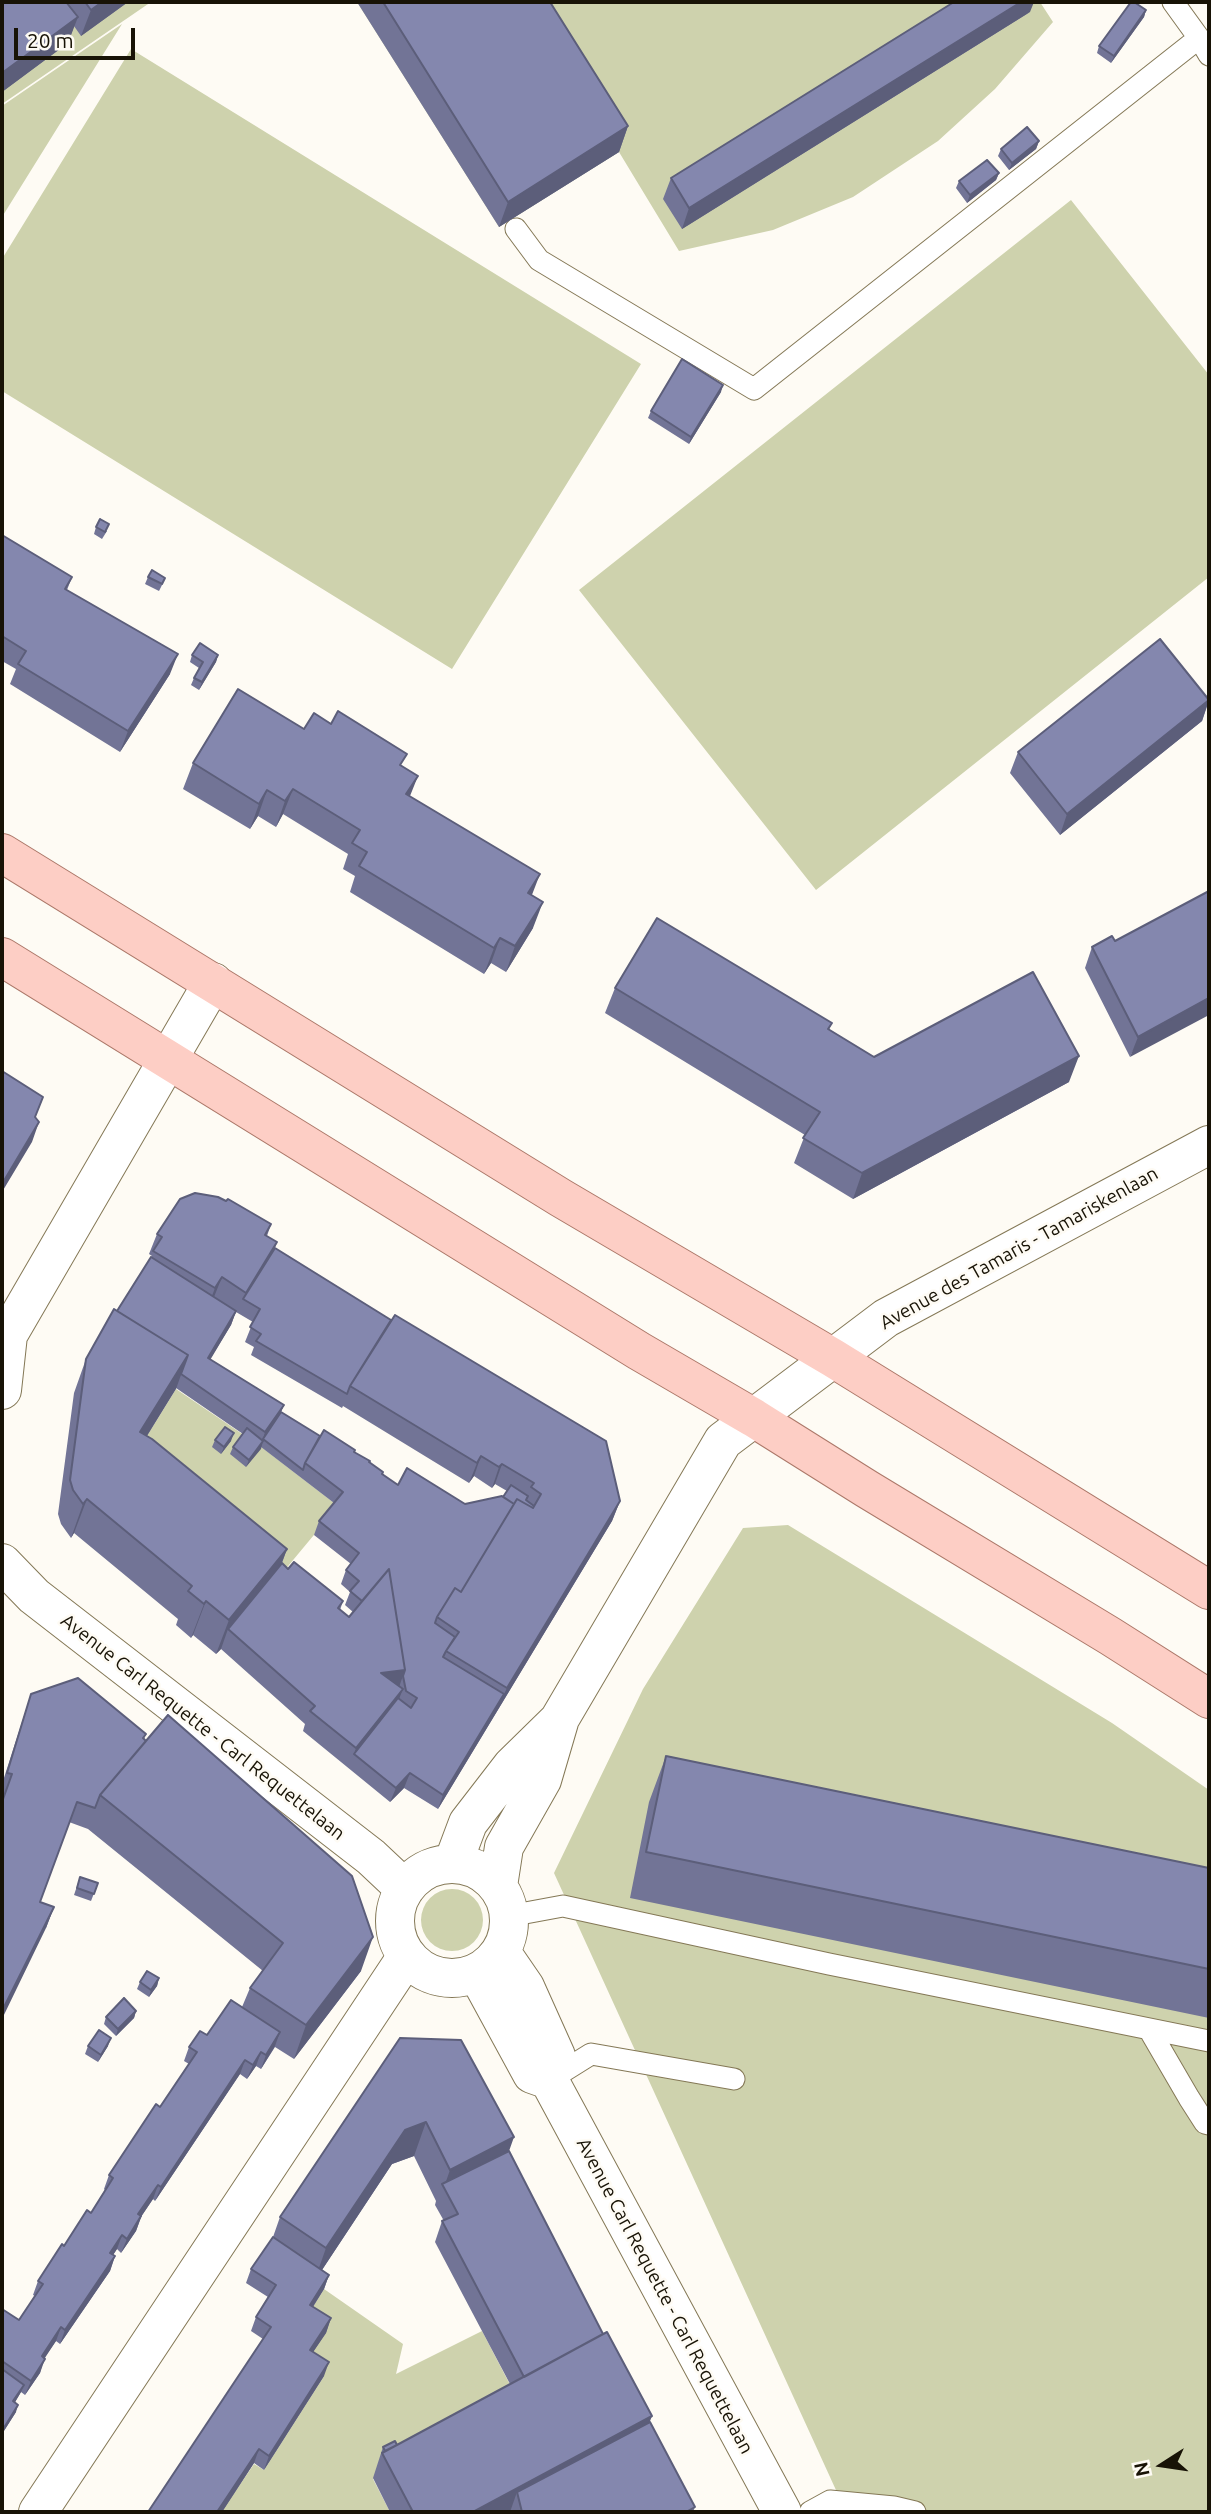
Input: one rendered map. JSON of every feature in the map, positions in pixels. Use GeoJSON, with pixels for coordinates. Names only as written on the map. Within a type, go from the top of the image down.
{"type":"FeatureCollection","features":[{"type":"Feature","properties":{"kind":"main road"},"geometry":{"type":"LineString","coordinates":[[2,853],[561,1198],[833,1358],[1209,1590]]}},
{"type":"Feature","properties":{"kind":"main road"},"geometry":{"type":"LineString","coordinates":[[2,957],[1209,1699]]}},
{"type":"Feature","properties":{"kind":"street"},"geometry":{"type":"LineString","coordinates":[[2,1390],[5,1337],[214,982]]}},
{"type":"Feature","properties":{"kind":"street","name":"Avenue des Tamaris - Tamariskenlaan"},"geometry":{"type":"LineString","coordinates":[[559,1720],[723,1441],[886,1318],[1209,1145]]}},
{"type":"Feature","properties":{"kind":"street","name":"Avenue Carl Requette - Carl Requettelaan"},"geometry":{"type":"LineString","coordinates":[[2,1563],[34,1597],[371,1857],[405,1889]]}},
{"type":"Feature","properties":{"kind":"street"},"geometry":{"type":"LineString","coordinates":[[453,1863],[468,1823],[512,1766],[559,1720]]}},
{"type":"Feature","properties":{"kind":"street"},"geometry":{"type":"LineString","coordinates":[[549,2080],[556,2056],[525,1987],[496,1932],[485,1874],[470,1866],[453,1863],[425,1870],[405,1889],[397,1905],[395,1923],[407,1956],[421,1969],[439,1977],[458,1978],[496,1932],[504,1847],[542,1780],[559,1720]]}},
{"type":"Feature","properties":{"kind":"street"},"geometry":{"type":"LineString","coordinates":[[38,2512],[407,1956]]}},
{"type":"Feature","properties":{"kind":"street","name":"Avenue Carl Requette - Carl Requettelaan"},"geometry":{"type":"LineString","coordinates":[[549,2080],[782,2512]]}},
{"type":"Feature","properties":{"kind":"lane"},"geometry":{"type":"LineString","coordinates":[[516,229],[539,260],[754,388],[1204,47],[1173,2]]}},
{"type":"Feature","properties":{"kind":"lane"},"geometry":{"type":"LineString","coordinates":[[496,1932],[563,1906],[829,1964],[1209,2041]]}},
{"type":"Feature","properties":{"kind":"lane"},"geometry":{"type":"LineString","coordinates":[[1150,2031],[1189,2098],[1205,2123],[1209,2124]]}},
{"type":"Feature","properties":{"kind":"lane"},"geometry":{"type":"LineString","coordinates":[[549,2080],[591,2054],[734,2079]]}},
{"type":"Feature","properties":{"kind":"lane"},"geometry":{"type":"LineString","coordinates":[[810,2512],[830,2501],[894,2507],[915,2512]]}},
{"type":"Feature","properties":{"kind":"green space"},"geometry":{"type":"Polygon","coordinates":[[[2,2],[151,2],[2,104],[2,2]]]}},
{"type":"Feature","properties":{"kind":"green space"},"geometry":{"type":"Polygon","coordinates":[[[357,2],[1040,2],[1053,22],[995,89],[938,141],[853,197],[773,230],[679,251],[619,152],[499,227],[357,2]]]}},
{"type":"Feature","properties":{"kind":"green space"},"geometry":{"type":"Polygon","coordinates":[[[122,24],[2,217],[2,106],[122,24]]]}},
{"type":"Feature","properties":{"kind":"green space"},"geometry":{"type":"Polygon","coordinates":[[[131,49],[641,364],[452,669],[2,391],[2,259],[131,49]]]}},
{"type":"Feature","properties":{"kind":"green space"},"geometry":{"type":"Polygon","coordinates":[[[1071,200],[1209,375],[1209,577],[816,890],[579,590],[1071,200]]]}},
{"type":"Feature","properties":{"kind":"green space"},"geometry":{"type":"Polygon","coordinates":[[[176,1389],[260,1446],[338,1506],[274,1583],[128,1466],[176,1389]]]}},
{"type":"Feature","properties":{"kind":"green space"},"geometry":{"type":"Polygon","coordinates":[[[788,1525],[1112,1723],[1209,1790],[1209,2512],[846,2512],[554,1873],[643,1689],[743,1528],[788,1525]]]}},
{"type":"Feature","properties":{"kind":"green space"},"geometry":{"type":"Polygon","coordinates":[[[446,1889],[458,1889],[474,1898],[481,1908],[481,1932],[474,1942],[458,1951],[446,1951],[435,1946],[426,1937],[421,1926],[421,1914],[426,1903],[435,1894],[446,1889]]]}},
{"type":"Feature","properties":{"kind":"green space"},"geometry":{"type":"Polygon","coordinates":[[[324,2289],[403,2344],[396,2374],[482,2331],[518,2400],[392,2449],[389,2470],[373,2479],[390,2512],[221,2512],[254,2464],[264,2470],[324,2376],[305,2364],[305,2319],[324,2289]]]}},
{"type":"Feature","properties":{"kind":"building"},"geometry":{"type":"Polygon","coordinates":[[[2,2],[66,2],[78,17],[2,73],[2,2]]]}},
{"type":"Feature","properties":{"kind":"building"},"geometry":{"type":"Polygon","coordinates":[[[85,2],[102,2],[91,10],[85,2]]]}},
{"type":"Feature","properties":{"kind":"building"},"geometry":{"type":"Polygon","coordinates":[[[383,2],[550,2],[628,126],[508,202],[383,2]]]}},
{"type":"Feature","properties":{"kind":"building"},"geometry":{"type":"Polygon","coordinates":[[[954,2],[1021,2],[689,208],[671,178],[954,2]]]}},
{"type":"Feature","properties":{"kind":"building"},"geometry":{"type":"Polygon","coordinates":[[[1131,2],[1146,10],[1114,56],[1099,46],[1131,2]]]}},
{"type":"Feature","properties":{"kind":"building"},"geometry":{"type":"Polygon","coordinates":[[[1027,127],[1039,141],[1012,163],[1001,149],[1027,127]]]}},
{"type":"Feature","properties":{"kind":"building"},"geometry":{"type":"Polygon","coordinates":[[[987,160],[999,173],[970,195],[959,181],[987,160]]]}},
{"type":"Feature","properties":{"kind":"building"},"geometry":{"type":"Polygon","coordinates":[[[682,359],[723,385],[691,437],[651,411],[682,359]]]}},
{"type":"Feature","properties":{"kind":"building"},"geometry":{"type":"Polygon","coordinates":[[[100,519],[109,524],[105,532],[96,527],[100,519]]]}},
{"type":"Feature","properties":{"kind":"building"},"geometry":{"type":"Polygon","coordinates":[[[2,535],[72,577],[65,589],[178,654],[128,731],[18,664],[26,651],[2,636],[2,535]]]}},
{"type":"Feature","properties":{"kind":"building"},"geometry":{"type":"Polygon","coordinates":[[[152,570],[165,578],[162,584],[148,577],[152,570]]]}},
{"type":"Feature","properties":{"kind":"building"},"geometry":{"type":"Polygon","coordinates":[[[1160,639],[1209,700],[1067,814],[1018,752],[1160,639]]]}},
{"type":"Feature","properties":{"kind":"building"},"geometry":{"type":"Polygon","coordinates":[[[200,643],[218,655],[202,682],[194,678],[203,662],[192,655],[200,643]]]}},
{"type":"Feature","properties":{"kind":"building"},"geometry":{"type":"Polygon","coordinates":[[[238,689],[304,729],[314,713],[331,724],[338,711],[407,754],[400,765],[418,776],[406,794],[540,874],[528,893],[543,902],[515,946],[500,938],[494,948],[359,866],[367,852],[352,843],[360,830],[293,789],[285,801],[267,790],[259,804],[193,763],[238,689]]]}},
{"type":"Feature","properties":{"kind":"building"},"geometry":{"type":"Polygon","coordinates":[[[1209,891],[1209,998],[1138,1037],[1092,947],[1112,936],[1115,941],[1209,891]]]}},
{"type":"Feature","properties":{"kind":"building"},"geometry":{"type":"Polygon","coordinates":[[[657,918],[832,1023],[828,1029],[874,1057],[1033,972],[1079,1056],[862,1173],[803,1138],[820,1112],[615,988],[657,918]]]}},
{"type":"Feature","properties":{"kind":"building"},"geometry":{"type":"Polygon","coordinates":[[[2,1071],[43,1097],[35,1117],[39,1122],[2,1184],[2,1071]]]}},
{"type":"Feature","properties":{"kind":"building"},"geometry":{"type":"Polygon","coordinates":[[[195,1193],[226,1201],[228,1199],[271,1224],[265,1235],[277,1242],[246,1293],[222,1277],[215,1288],[153,1251],[162,1237],[157,1234],[180,1199],[195,1193]]]}},
{"type":"Feature","properties":{"kind":"building"},"geometry":{"type":"Polygon","coordinates":[[[275,1248],[391,1320],[347,1394],[256,1341],[261,1334],[250,1327],[260,1309],[243,1299],[275,1248]]]}},
{"type":"Feature","properties":{"kind":"building"},"geometry":{"type":"Polygon","coordinates":[[[151,1257],[236,1311],[208,1358],[284,1405],[265,1432],[181,1374],[188,1355],[117,1311],[151,1257]]]}},
{"type":"Feature","properties":{"kind":"building"},"geometry":{"type":"Polygon","coordinates":[[[114,1309],[188,1355],[140,1432],[287,1549],[229,1620],[206,1601],[204,1604],[188,1591],[192,1586],[87,1499],[83,1504],[73,1490],[70,1480],[86,1359],[114,1309]]]}},
{"type":"Feature","properties":{"kind":"building"},"geometry":{"type":"Polygon","coordinates":[[[395,1315],[606,1441],[620,1501],[507,1688],[446,1651],[459,1632],[437,1617],[455,1588],[461,1592],[517,1499],[533,1508],[541,1494],[531,1487],[534,1483],[502,1464],[499,1467],[481,1456],[477,1463],[350,1386],[395,1315]]]}},
{"type":"Feature","properties":{"kind":"building"},"geometry":{"type":"Polygon","coordinates":[[[281,1412],[320,1436],[303,1470],[263,1439],[281,1412]]]}},
{"type":"Feature","properties":{"kind":"building"},"geometry":{"type":"Polygon","coordinates":[[[225,1427],[234,1433],[224,1447],[215,1440],[225,1427]]]}},
{"type":"Feature","properties":{"kind":"building"},"geometry":{"type":"Polygon","coordinates":[[[247,1428],[263,1441],[249,1460],[233,1447],[247,1428]]]}},
{"type":"Feature","properties":{"kind":"building"},"geometry":{"type":"Polygon","coordinates":[[[324,1430],[370,1461],[398,1485],[407,1468],[465,1504],[502,1496],[514,1504],[461,1592],[455,1588],[435,1623],[455,1637],[443,1657],[504,1694],[443,1795],[410,1773],[396,1788],[354,1754],[398,1698],[411,1708],[417,1698],[406,1691],[389,1569],[362,1601],[350,1591],[359,1581],[346,1570],[359,1553],[319,1521],[343,1492],[305,1463],[324,1430]]]}},
{"type":"Feature","properties":{"kind":"building"},"geometry":{"type":"Polygon","coordinates":[[[511,1485],[528,1496],[526,1500],[533,1508],[517,1499],[514,1504],[503,1497],[511,1485]]]}},
{"type":"Feature","properties":{"kind":"building"},"geometry":{"type":"Polygon","coordinates":[[[294,1562],[343,1601],[338,1608],[349,1617],[389,1569],[405,1670],[381,1673],[403,1689],[356,1748],[310,1711],[315,1706],[228,1629],[282,1563],[288,1569],[294,1562]]]}},
{"type":"Feature","properties":{"kind":"building"},"geometry":{"type":"Polygon","coordinates":[[[78,1678],[146,1734],[143,1738],[146,1741],[100,1795],[95,1808],[77,1802],[40,1902],[54,1907],[2,2011],[2,1802],[12,1774],[7,1773],[31,1694],[78,1678]]]}},
{"type":"Feature","properties":{"kind":"building"},"geometry":{"type":"Polygon","coordinates":[[[168,1715],[352,1876],[373,1937],[306,2025],[250,1988],[283,1943],[100,1795],[168,1715]]]}},
{"type":"Feature","properties":{"kind":"building"},"geometry":{"type":"Polygon","coordinates":[[[666,1756],[1209,1868],[1209,1969],[646,1852],[666,1756]]]}},
{"type":"Feature","properties":{"kind":"building"},"geometry":{"type":"Polygon","coordinates":[[[80,1877],[98,1883],[94,1894],[77,1888],[80,1877]]]}},
{"type":"Feature","properties":{"kind":"building"},"geometry":{"type":"Polygon","coordinates":[[[147,1971],[159,1978],[151,1990],[140,1982],[147,1971]]]}},
{"type":"Feature","properties":{"kind":"building"},"geometry":{"type":"Polygon","coordinates":[[[124,1998],[136,2011],[118,2029],[106,2017],[124,1998]]]}},
{"type":"Feature","properties":{"kind":"building"},"geometry":{"type":"Polygon","coordinates":[[[231,2000],[280,2032],[266,2055],[261,2052],[253,2065],[245,2060],[161,2187],[158,2185],[138,2214],[141,2216],[127,2239],[122,2235],[110,2253],[115,2256],[65,2330],[61,2327],[42,2356],[45,2359],[31,2381],[2,2361],[2,2309],[19,2320],[43,2284],[38,2281],[62,2244],[64,2246],[87,2210],[91,2213],[113,2178],[109,2175],[156,2104],[160,2107],[197,2052],[189,2047],[200,2031],[207,2035],[231,2000]]]}},
{"type":"Feature","properties":{"kind":"building"},"geometry":{"type":"Polygon","coordinates":[[[99,2030],[111,2038],[101,2055],[88,2046],[99,2030]]]}},
{"type":"Feature","properties":{"kind":"building"},"geometry":{"type":"Polygon","coordinates":[[[400,2038],[461,2040],[514,2137],[450,2170],[426,2122],[405,2130],[326,2248],[280,2217],[400,2038]]]}},
{"type":"Feature","properties":{"kind":"building"},"geometry":{"type":"Polygon","coordinates":[[[509,2151],[603,2334],[524,2377],[442,2221],[458,2214],[442,2184],[509,2151]]]}},
{"type":"Feature","properties":{"kind":"building"},"geometry":{"type":"Polygon","coordinates":[[[273,2237],[329,2275],[310,2305],[331,2318],[310,2350],[329,2362],[269,2456],[259,2449],[217,2512],[148,2512],[271,2327],[256,2317],[276,2285],[251,2269],[273,2237]]]}},
{"type":"Feature","properties":{"kind":"building"},"geometry":{"type":"Polygon","coordinates":[[[607,2332],[652,2416],[473,2512],[413,2512],[382,2453],[607,2332]]]}},
{"type":"Feature","properties":{"kind":"building"},"geometry":{"type":"Polygon","coordinates":[[[2,2369],[24,2385],[13,2401],[18,2405],[2,2431],[2,2369]]]}},
{"type":"Feature","properties":{"kind":"building"},"geometry":{"type":"Polygon","coordinates":[[[650,2422],[695,2507],[686,2512],[522,2512],[517,2492],[650,2422]]]}},
{"type":"Feature","properties":{"kind":"building"},"geometry":{"type":"Polygon","coordinates":[[[395,2441],[397,2445],[385,2451],[383,2447],[395,2441]]]}}]}
